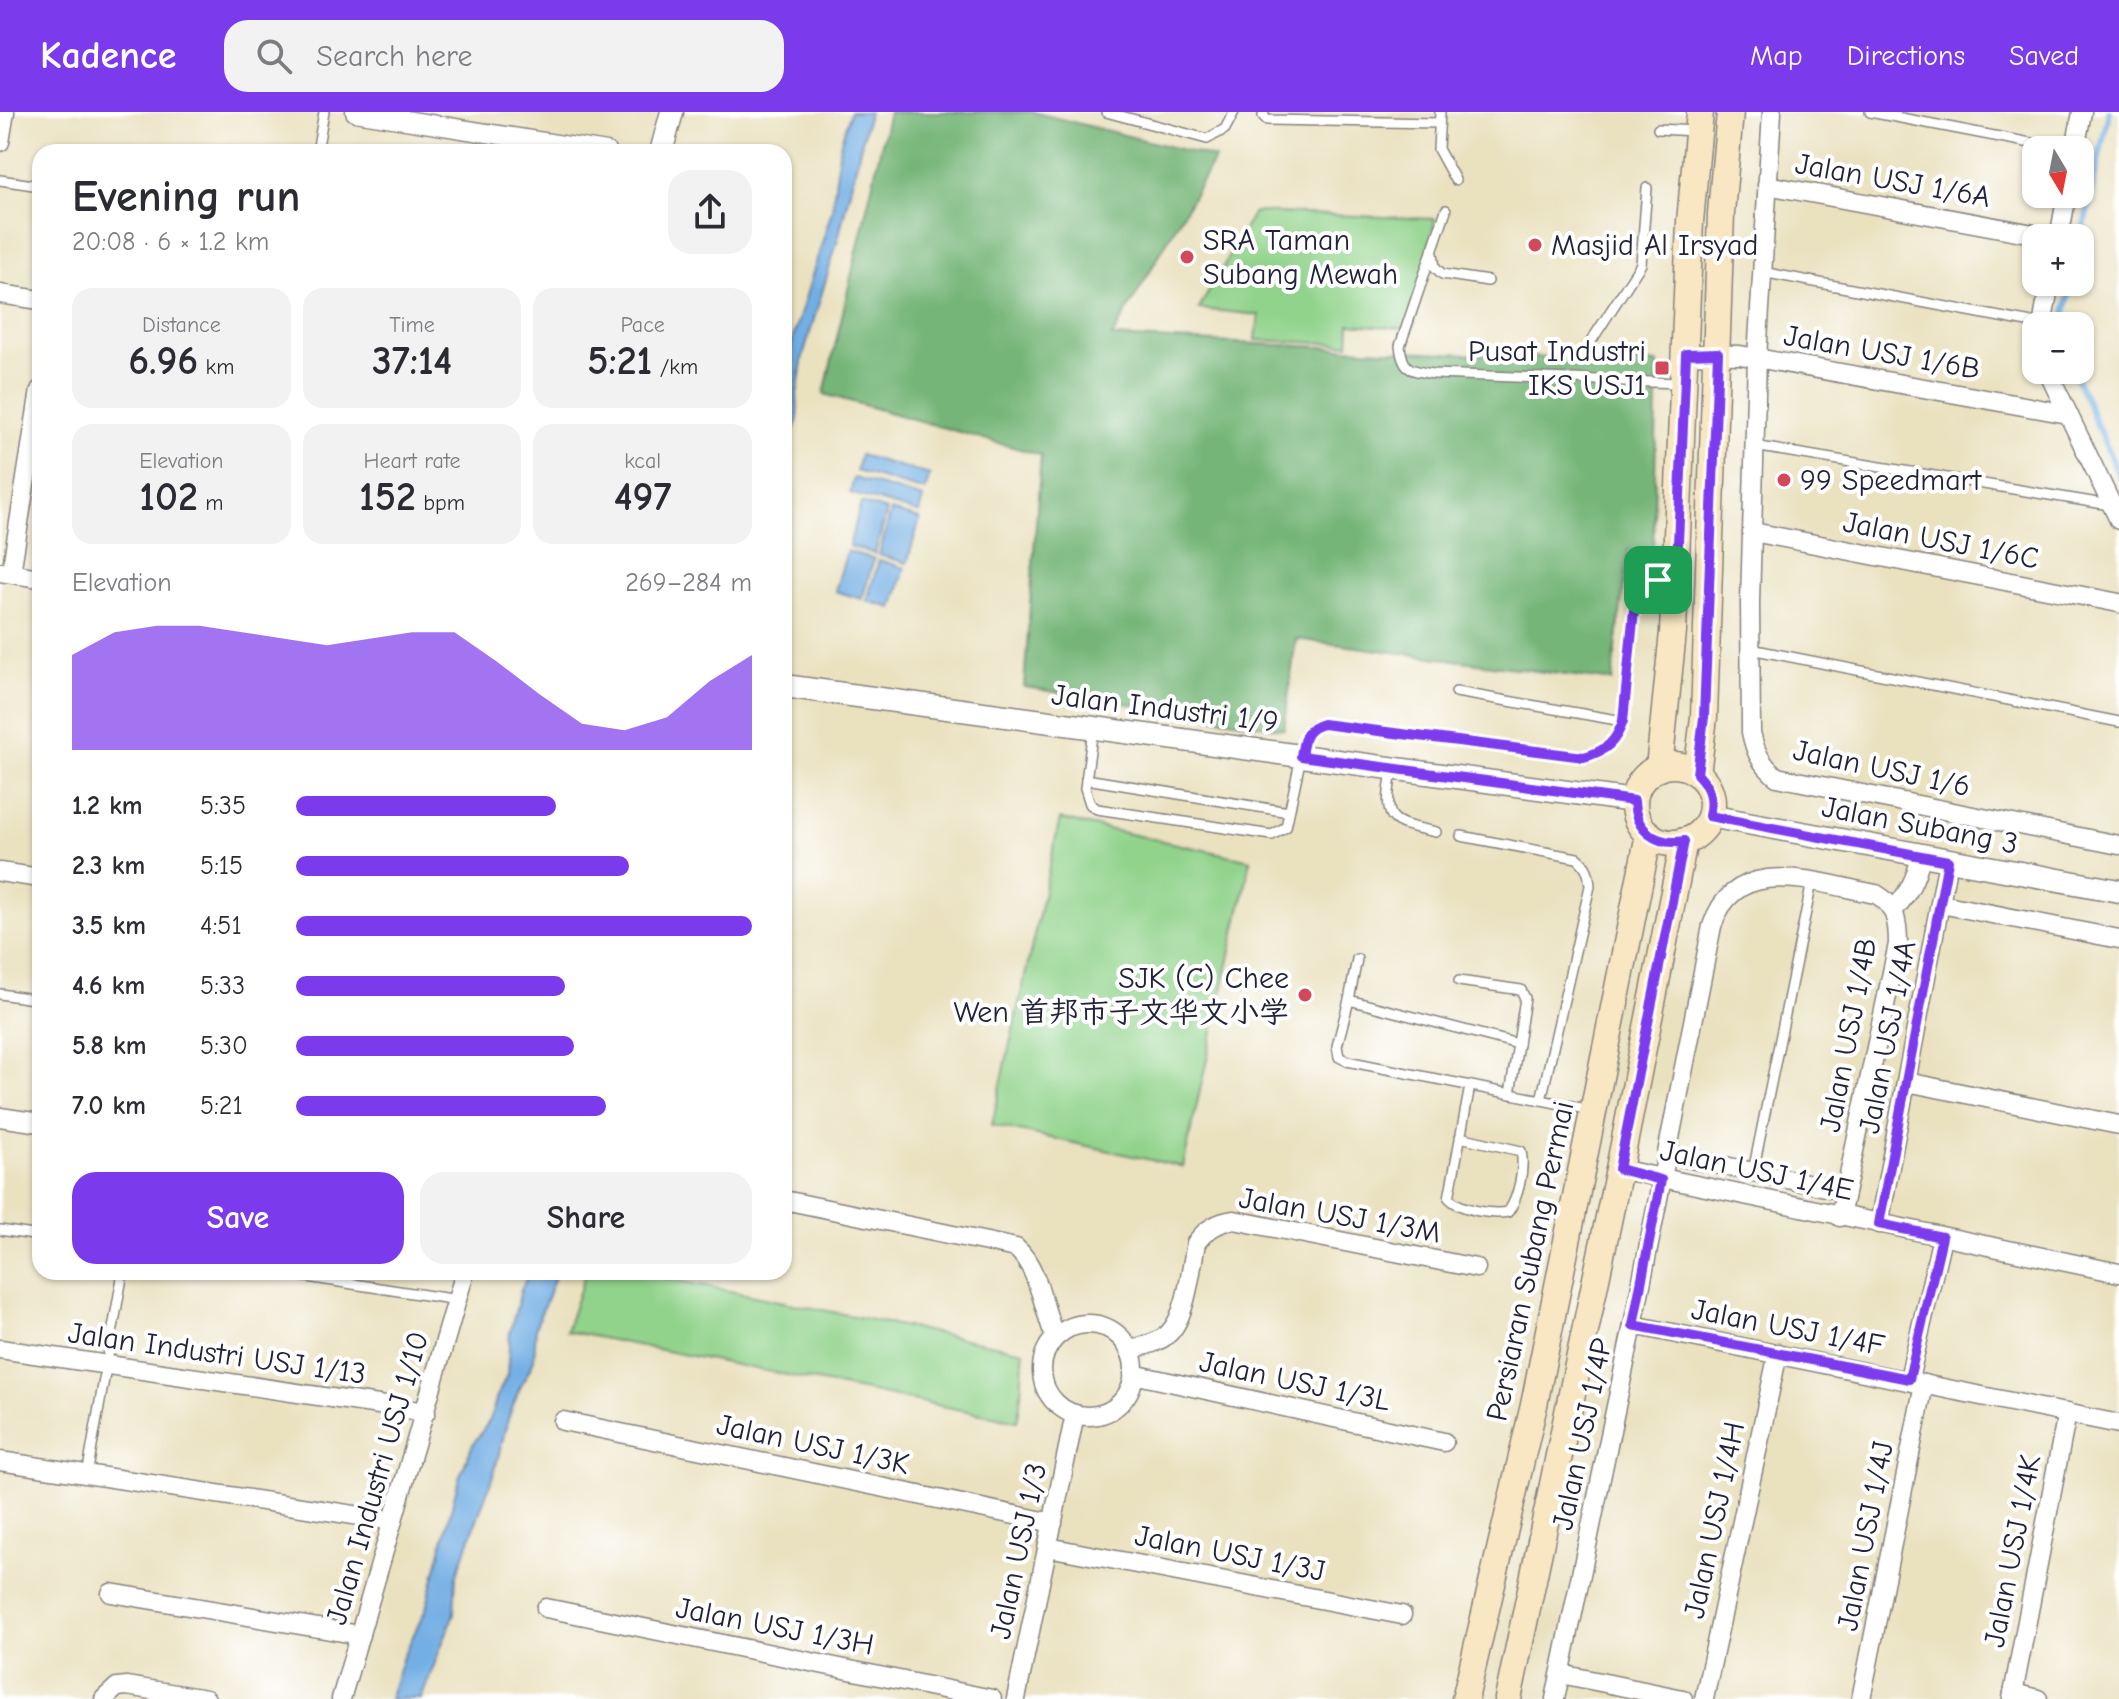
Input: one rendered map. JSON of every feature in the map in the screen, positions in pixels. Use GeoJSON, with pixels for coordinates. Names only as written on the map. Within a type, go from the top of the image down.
{"type":"FeatureCollection","features":[{"type":"Feature","properties":{"kind":"main road"},"geometry":{"type":"LineString","coordinates":[[1697,774],[1704,717],[1721,213],[1730,112]]}},
{"type":"Feature","properties":{"kind":"main road"},"geometry":{"type":"LineString","coordinates":[[1659,768],[1673,632],[1690,222],[1699,122]]}},
{"type":"Feature","properties":{"kind":"main road"},"geometry":{"type":"LineString","coordinates":[[1678,766],[1697,774],[1710,793],[1712,804],[1709,816],[1700,831],[1684,841],[1666,842],[1649,834],[1637,820],[1634,801],[1641,781],[1659,768],[1678,766]]}},
{"type":"Feature","properties":{"kind":"main road","name":"Persiaran Subang Permai"},"geometry":{"type":"LineString","coordinates":[[1465,1699],[1534,1405],[1649,834]]}},
{"type":"Feature","properties":{"kind":"main road"},"geometry":{"type":"LineString","coordinates":[[1508,1699],[1684,841]]}},
{"type":"Feature","properties":{"kind":"street"},"geometry":{"type":"LineString","coordinates":[[0,142],[5,112]]}},
{"type":"Feature","properties":{"kind":"street"},"geometry":{"type":"LineString","coordinates":[[355,112],[557,144]]}},
{"type":"Feature","properties":{"kind":"street"},"geometry":{"type":"LineString","coordinates":[[663,144],[672,112]]}},
{"type":"Feature","properties":{"kind":"street","name":"Jalan USJ 1/6"},"geometry":{"type":"LineString","coordinates":[[1772,112],[1754,446],[1751,649],[1751,732],[1754,750],[1764,767],[1777,777],[2119,845]]}},
{"type":"Feature","properties":{"kind":"street"},"geometry":{"type":"LineString","coordinates":[[2078,136],[2082,112]]}},
{"type":"Feature","properties":{"kind":"street","name":"Jalan USJ 1/6A"},"geometry":{"type":"LineString","coordinates":[[1767,185],[2022,232]]}},
{"type":"Feature","properties":{"kind":"street"},"geometry":{"type":"LineString","coordinates":[[0,294],[32,299]]}},
{"type":"Feature","properties":{"kind":"street","name":"Jalan USJ 1/6B"},"geometry":{"type":"LineString","coordinates":[[1686,354],[1718,353],[1757,358],[2068,414]]}},
{"type":"Feature","properties":{"kind":"street"},"geometry":{"type":"LineString","coordinates":[[2054,384],[2116,512]]}},
{"type":"Feature","properties":{"kind":"street"},"geometry":{"type":"LineString","coordinates":[[32,433],[6,572],[32,577]]}},
{"type":"Feature","properties":{"kind":"street","name":"Jalan USJ 1/6C"},"geometry":{"type":"LineString","coordinates":[[1753,532],[2119,603]]}},
{"type":"Feature","properties":{"kind":"street","name":"Jalan Industri 1/9"},"geometry":{"type":"LineString","coordinates":[[792,687],[1634,801]]}},
{"type":"Feature","properties":{"kind":"street","name":"Jalan Subang 3"},"geometry":{"type":"LineString","coordinates":[[1709,816],[2119,891]]}},
{"type":"Feature","properties":{"kind":"street","name":"Jalan USJ 1/4B"},"geometry":{"type":"LineString","coordinates":[[1893,911],[1908,894],[1921,856]]}},
{"type":"Feature","properties":{"kind":"street","name":"Jalan USJ 1/4A"},"geometry":{"type":"LineString","coordinates":[[1879,1224],[1948,861]]}},
{"type":"Feature","properties":{"kind":"street"},"geometry":{"type":"LineString","coordinates":[[0,872],[32,877]]}},
{"type":"Feature","properties":{"kind":"street","name":"Jalan USJ 1/4B"},"geometry":{"type":"LineString","coordinates":[[1667,1154],[1712,926],[1719,906],[1732,892],[1768,877],[1876,894],[1887,900],[1893,911],[1898,927],[1898,944],[1840,1217]]}},
{"type":"Feature","properties":{"kind":"street"},"geometry":{"type":"LineString","coordinates":[[1941,904],[2119,939]]}},
{"type":"Feature","properties":{"kind":"street"},"geometry":{"type":"LineString","coordinates":[[1907,1082],[2119,1125]]}},
{"type":"Feature","properties":{"kind":"street"},"geometry":{"type":"LineString","coordinates":[[0,1117],[32,1122]]}},
{"type":"Feature","properties":{"kind":"street"},"geometry":{"type":"LineString","coordinates":[[1667,1154],[1845,1191]]}},
{"type":"Feature","properties":{"kind":"street","name":"Jalan USJ 1/4P"},"geometry":{"type":"LineString","coordinates":[[1555,1699],[1667,1154]]}},
{"type":"Feature","properties":{"kind":"street","name":"Jalan USJ 1/4E"},"geometry":{"type":"LineString","coordinates":[[1619,1169],[2119,1273]]}},
{"type":"Feature","properties":{"kind":"street"},"geometry":{"type":"LineString","coordinates":[[792,1202],[1016,1248],[1032,1268],[1055,1337]]}},
{"type":"Feature","properties":{"kind":"street","name":"Jalan USJ 1/3M"},"geometry":{"type":"LineString","coordinates":[[1129,1350],[1155,1342],[1168,1334],[1177,1323],[1196,1243],[1202,1235],[1223,1221],[1234,1220],[1476,1268]]}},
{"type":"Feature","properties":{"kind":"street","name":"Jalan USJ 1/4J"},"geometry":{"type":"LineString","coordinates":[[1861,1699],[1942,1237]]}},
{"type":"Feature","properties":{"kind":"street","name":"Jalan Industri USJ 1/10"},"geometry":{"type":"LineString","coordinates":[[341,1699],[463,1280]]}},
{"type":"Feature","properties":{"kind":"street"},"geometry":{"type":"LineString","coordinates":[[1087,1324],[1104,1327],[1119,1336],[1129,1350],[1133,1374],[1129,1390],[1120,1403],[1106,1412],[1091,1416],[1075,1414],[1055,1402],[1043,1381],[1044,1358],[1055,1337],[1070,1327],[1087,1324]]}},
{"type":"Feature","properties":{"kind":"street","name":"Jalan USJ 1/4F"},"geometry":{"type":"LineString","coordinates":[[1633,1325],[2119,1424]]}},
{"type":"Feature","properties":{"kind":"street","name":"Jalan Industri USJ 1/13"},"geometry":{"type":"LineString","coordinates":[[0,1349],[426,1412]]}},
{"type":"Feature","properties":{"kind":"street","name":"Jalan USJ 1/4H"},"geometry":{"type":"LineString","coordinates":[[1704,1699],[1778,1353]]}},
{"type":"Feature","properties":{"kind":"street","name":"Jalan USJ 1/3L"},"geometry":{"type":"LineString","coordinates":[[1133,1374],[1444,1442]]}},
{"type":"Feature","properties":{"kind":"street","name":"Jalan USJ 1/4K"},"geometry":{"type":"LineString","coordinates":[[2012,1696],[2067,1413]]}},
{"type":"Feature","properties":{"kind":"street","name":"Jalan USJ 1/3"},"geometry":{"type":"LineString","coordinates":[[1016,1699],[1075,1414]]}},
{"type":"Feature","properties":{"kind":"street","name":"Jalan USJ 1/3K"},"geometry":{"type":"LineString","coordinates":[[563,1421],[1053,1523]]}},
{"type":"Feature","properties":{"kind":"street"},"geometry":{"type":"LineString","coordinates":[[0,1461],[393,1521]]}},
{"type":"Feature","properties":{"kind":"street","name":"Jalan USJ 1/3J"},"geometry":{"type":"LineString","coordinates":[[1048,1547],[1402,1615]]}},
{"type":"Feature","properties":{"kind":"street"},"geometry":{"type":"LineString","coordinates":[[111,1593],[360,1635]]}},
{"type":"Feature","properties":{"kind":"street","name":"Jalan USJ 1/3H"},"geometry":{"type":"LineString","coordinates":[[546,1608],[992,1699]]}},
{"type":"Feature","properties":{"kind":"street"},"geometry":{"type":"LineString","coordinates":[[1561,1674],[1683,1699]]}},
{"type":"Feature","properties":{"kind":"street"},"geometry":{"type":"LineString","coordinates":[[104,1699],[117,1687],[127,1686],[206,1699]]}},
{"type":"Feature","properties":{"kind":"street"},"geometry":{"type":"LineString","coordinates":[[2012,1696],[2038,1699]]}},
{"type":"Feature","properties":{"kind":"lane"},"geometry":{"type":"LineString","coordinates":[[318,144],[324,112]]}},
{"type":"Feature","properties":{"kind":"lane"},"geometry":{"type":"LineString","coordinates":[[1106,112],[1207,139],[1225,129],[1234,112]]}},
{"type":"Feature","properties":{"kind":"lane"},"geometry":{"type":"LineString","coordinates":[[1264,112],[1267,120],[1439,123]]}},
{"type":"Feature","properties":{"kind":"lane"},"geometry":{"type":"LineString","coordinates":[[1440,112],[1438,149],[1455,180]]}},
{"type":"Feature","properties":{"kind":"lane"},"geometry":{"type":"LineString","coordinates":[[1870,112],[2022,141]]}},
{"type":"Feature","properties":{"kind":"lane"},"geometry":{"type":"LineString","coordinates":[[1658,129],[1699,122]]}},
{"type":"Feature","properties":{"kind":"lane"},"geometry":{"type":"LineString","coordinates":[[0,180],[32,185]]}},
{"type":"Feature","properties":{"kind":"lane"},"geometry":{"type":"LineString","coordinates":[[1590,343],[1641,264],[1647,188]]}},
{"type":"Feature","properties":{"kind":"lane"},"geometry":{"type":"LineString","coordinates":[[1446,210],[1400,346],[1402,361],[1411,370],[1434,374],[1685,384]]}},
{"type":"Feature","properties":{"kind":"lane"},"geometry":{"type":"LineString","coordinates":[[1432,250],[1435,267],[1442,274],[1488,281]]}},
{"type":"Feature","properties":{"kind":"lane"},"geometry":{"type":"LineString","coordinates":[[1762,272],[2022,321]]}},
{"type":"Feature","properties":{"kind":"lane"},"geometry":{"type":"LineString","coordinates":[[1754,446],[2116,512]]}},
{"type":"Feature","properties":{"kind":"lane"},"geometry":{"type":"LineString","coordinates":[[1093,729],[1086,779],[1087,797],[1097,809],[1272,835],[1286,827],[1306,733],[1312,727],[1323,724],[1584,757],[1611,745],[1619,734],[1623,721],[1634,610],[1648,587],[1677,567]]}},
{"type":"Feature","properties":{"kind":"lane"},"geometry":{"type":"LineString","coordinates":[[1751,649],[2119,722]]}},
{"type":"Feature","properties":{"kind":"lane"},"geometry":{"type":"LineString","coordinates":[[1456,692],[1623,721]]}},
{"type":"Feature","properties":{"kind":"lane"},"geometry":{"type":"LineString","coordinates":[[1393,768],[1388,810],[1394,819],[1402,825],[1436,832]]}},
{"type":"Feature","properties":{"kind":"lane"},"geometry":{"type":"LineString","coordinates":[[1086,779],[1289,812]]}},
{"type":"Feature","properties":{"kind":"lane"},"geometry":{"type":"LineString","coordinates":[[1461,836],[1577,858],[1585,865],[1589,876],[1590,886],[1541,1100]]}},
{"type":"Feature","properties":{"kind":"lane"},"geometry":{"type":"LineString","coordinates":[[1753,1172],[1812,882]]}},
{"type":"Feature","properties":{"kind":"lane"},"geometry":{"type":"LineString","coordinates":[[1357,959],[1337,1046],[1339,1057],[1594,1111]]}},
{"type":"Feature","properties":{"kind":"lane"},"geometry":{"type":"LineString","coordinates":[[1459,981],[1521,990],[1525,998],[1510,1094]]}},
{"type":"Feature","properties":{"kind":"lane"},"geometry":{"type":"LineString","coordinates":[[0,994],[32,999]]}},
{"type":"Feature","properties":{"kind":"lane"},"geometry":{"type":"LineString","coordinates":[[1349,1000],[1518,1044]]}},
{"type":"Feature","properties":{"kind":"lane"},"geometry":{"type":"LineString","coordinates":[[1460,1137],[1521,1151],[1523,1159],[1514,1204],[1508,1212],[1499,1214],[1455,1204],[1449,1198],[1460,1137],[1470,1086]]}},
{"type":"Feature","properties":{"kind":"lane"},"geometry":{"type":"LineString","coordinates":[[0,1230],[32,1235]]}},
{"type":"Feature","properties":{"kind":"lane"},"geometry":{"type":"LineString","coordinates":[[87,1475],[122,1280]]}},
{"type":"Feature","properties":{"kind":"lane"},"geometry":{"type":"LineString","coordinates":[[327,1280],[458,1300]]}},
{"type":"Feature","properties":{"kind":"green space"},"geometry":{"type":"Polygon","coordinates":[[[889,112],[1033,112],[1215,158],[1112,337],[1658,363],[1653,553],[1628,550],[1612,681],[1296,639],[1284,729],[1024,687],[1041,455],[824,394],[889,112]]]}},
{"type":"Feature","properties":{"kind":"green space"},"geometry":{"type":"Polygon","coordinates":[[[1254,212],[1435,219],[1413,329],[1350,324],[1349,344],[1256,340],[1259,315],[1199,309],[1254,212]]]}},
{"type":"Feature","properties":{"kind":"green space"},"geometry":{"type":"Polygon","coordinates":[[[1060,819],[1251,860],[1183,1167],[992,1125],[1060,819]]]}},
{"type":"Feature","properties":{"kind":"green space"},"geometry":{"type":"Polygon","coordinates":[[[583,1280],[676,1280],[1024,1351],[1017,1421],[566,1331],[583,1280]]]}},
{"type":"Feature","properties":{"kind":"water"},"geometry":{"type":"Polygon","coordinates":[[[850,112],[869,112],[838,239],[803,356],[797,394],[798,419],[792,435],[792,342],[832,210],[840,145],[850,112]]]}},
{"type":"Feature","properties":{"kind":"water"},"geometry":{"type":"Polygon","coordinates":[[[860,455],[930,475],[925,491],[856,471],[860,455]]]}},
{"type":"Feature","properties":{"kind":"water"},"geometry":{"type":"Polygon","coordinates":[[[854,478],[923,498],[919,513],[850,493],[854,478]]]}},
{"type":"Feature","properties":{"kind":"water"},"geometry":{"type":"Polygon","coordinates":[[[861,503],[887,511],[875,554],[849,546],[861,503]]]}},
{"type":"Feature","properties":{"kind":"water"},"geometry":{"type":"Polygon","coordinates":[[[891,511],[920,519],[907,563],[879,555],[891,511]]]}},
{"type":"Feature","properties":{"kind":"water"},"geometry":{"type":"Polygon","coordinates":[[[847,551],[874,559],[862,599],[835,591],[847,551]]]}},
{"type":"Feature","properties":{"kind":"water"},"geometry":{"type":"Polygon","coordinates":[[[879,560],[905,568],[893,608],[867,601],[879,560]]]}},
{"type":"Feature","properties":{"kind":"water"},"geometry":{"type":"Polygon","coordinates":[[[525,1280],[554,1280],[536,1326],[534,1360],[508,1419],[494,1473],[456,1577],[454,1613],[421,1699],[389,1699],[403,1657],[426,1609],[459,1478],[473,1444],[490,1420],[507,1375],[510,1332],[525,1280]]]}},
{"type":"Feature","properties":{"kind":"waterway"},"geometry":{"type":"LineString","coordinates":[[2085,224],[2109,112]]}},
{"type":"Feature","properties":{"kind":"waterway"},"geometry":{"type":"LineString","coordinates":[[2065,312],[2069,296]]}},
{"type":"Feature","properties":{"kind":"waterway"},"geometry":{"type":"LineString","coordinates":[[2079,384],[2119,476]]}},
{"type":"Feature","properties":{"kind":"place","name":"Masjid Al Irsyad"},"geometry":{"type":"Point","coordinates":[1535,245]}},
{"type":"Feature","properties":{"kind":"place","name":"SRA Taman Subang Mewah"},"geometry":{"type":"Point","coordinates":[1187,257]}},
{"type":"Feature","properties":{"kind":"place","name":"Pusat Industri IKS USJ1"},"geometry":{"type":"Point","coordinates":[1662,368]}},
{"type":"Feature","properties":{"kind":"place","name":"99 Speedmart"},"geometry":{"type":"Point","coordinates":[1784,480]}},
{"type":"Feature","properties":{"kind":"place","name":"SJK (C) Chee Wen 首邦市子文华文小学"},"geometry":{"type":"Point","coordinates":[1305,995]}},
{"type":"Feature","properties":{"kind":"route"},"geometry":{"type":"LineString","coordinates":[[1718,353],[1704,717],[1697,774],[1710,793],[1712,804],[1709,816],[1948,861],[1879,1224],[1942,1237],[1909,1379],[1633,1325],[1661,1180],[1619,1169],[1684,841],[1666,842],[1649,834],[1637,820],[1634,801],[1301,756],[1306,733],[1312,727],[1323,724],[1584,757],[1597,753],[1611,745],[1619,734],[1623,721],[1634,610],[1639,598],[1658,580],[1677,567],[1686,354],[1718,353]]}}]}
